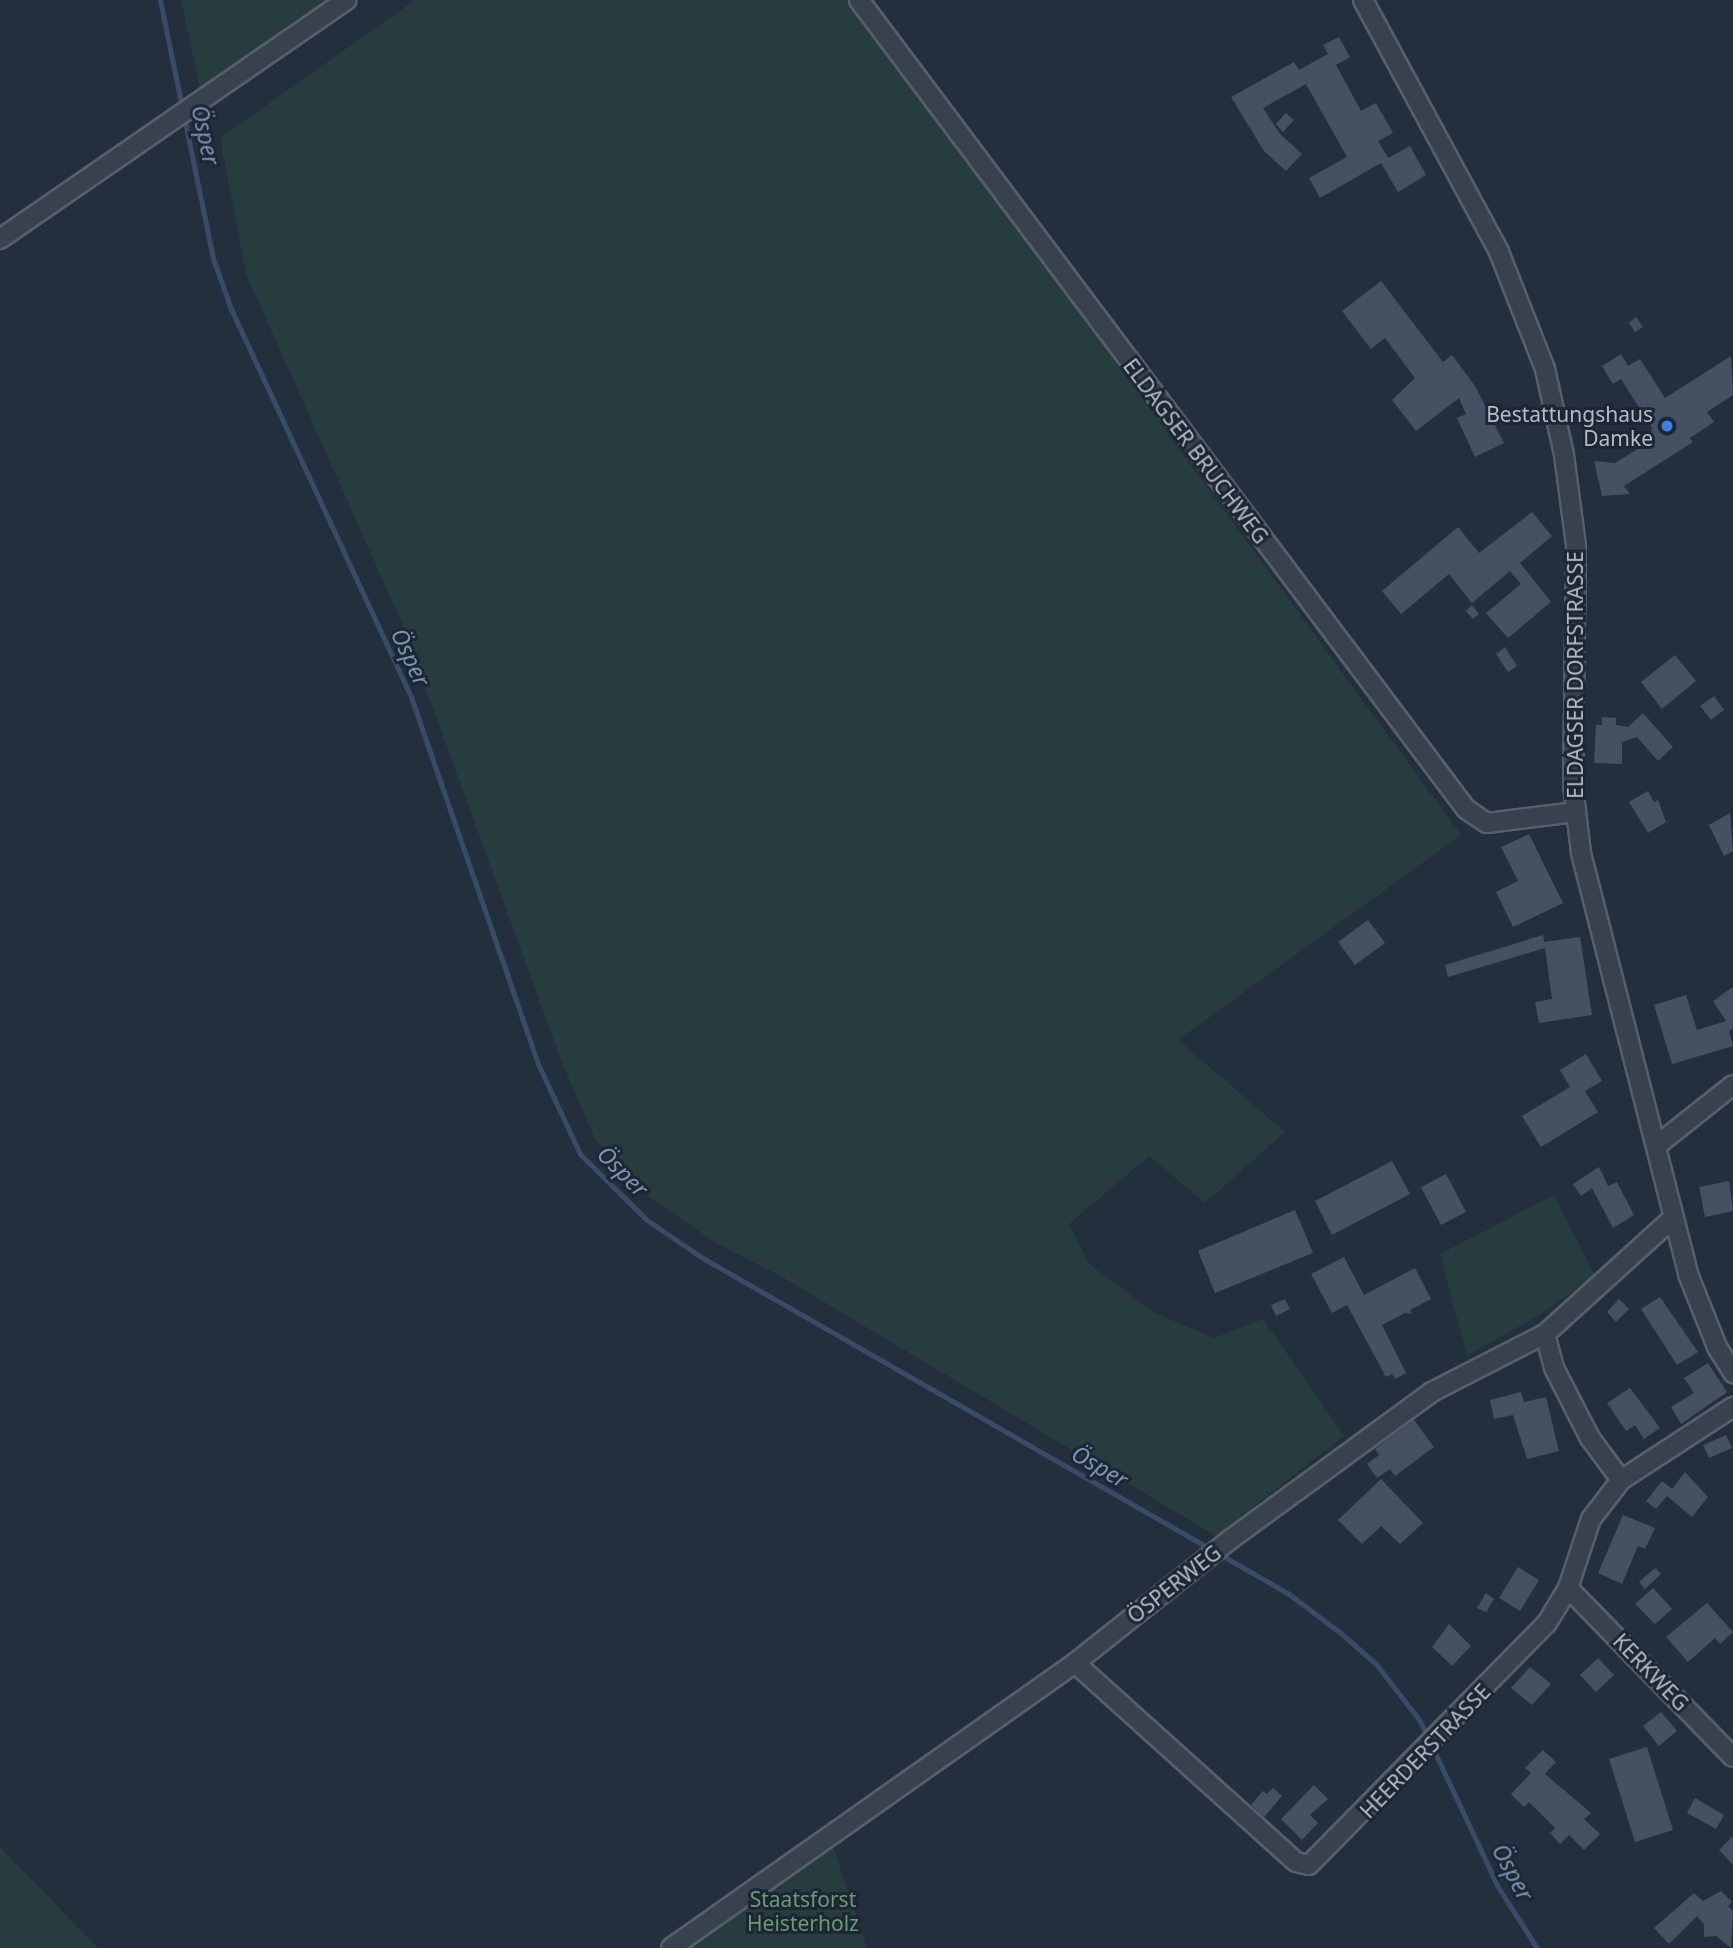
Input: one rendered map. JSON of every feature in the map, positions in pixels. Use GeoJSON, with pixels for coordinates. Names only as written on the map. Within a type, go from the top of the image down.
{"type":"FeatureCollection","features":[{"type":"Feature","properties":{"kind":"street"},"geometry":{"type":"LineString","coordinates":[[0,239],[347,0]]}},
{"type":"Feature","properties":{"kind":"street","name":"ELDAGSER BRUCHWEG"},"geometry":{"type":"LineString","coordinates":[[859,0],[1466,809],[1487,823],[1575,812]]}},
{"type":"Feature","properties":{"kind":"street","name":"ELDAGSER DORFSTRASSE"},"geometry":{"type":"LineString","coordinates":[[1363,0],[1503,261],[1545,369],[1564,455],[1576,545],[1575,812],[1592,906],[1673,1218],[1700,1310],[1733,1373]]}},
{"type":"Feature","properties":{"kind":"street"},"geometry":{"type":"LineString","coordinates":[[1656,1146],[1733,1085]]}},
{"type":"Feature","properties":{"kind":"street","name":"ÖSPERWEG"},"geometry":{"type":"LineString","coordinates":[[671,1948],[1075,1662],[1231,1539],[1433,1392],[1545,1334],[1673,1218]]}},
{"type":"Feature","properties":{"kind":"street"},"geometry":{"type":"LineString","coordinates":[[1545,1334],[1554,1368],[1590,1438],[1621,1480]]}},
{"type":"Feature","properties":{"kind":"street","name":"HEERDERSTRASSE"},"geometry":{"type":"LineString","coordinates":[[1075,1662],[1296,1862],[1309,1865],[1322,1856],[1547,1623],[1568,1588],[1591,1520],[1621,1480],[1733,1407]]}},
{"type":"Feature","properties":{"kind":"street","name":"KERKWEG"},"geometry":{"type":"LineString","coordinates":[[1568,1588],[1733,1757]]}},
{"type":"Feature","properties":{"kind":"green space"},"geometry":{"type":"Polygon","coordinates":[[[181,0],[331,0],[200,89],[181,0]]]}},
{"type":"Feature","properties":{"kind":"green space"},"geometry":{"type":"Polygon","coordinates":[[[415,0],[851,0],[1461,835],[1178,1040],[1285,1132],[1205,1203],[1149,1156],[1069,1224],[1090,1265],[1155,1313],[1214,1338],[1263,1319],[1344,1436],[1216,1536],[784,1278],[716,1243],[651,1198],[595,1139],[561,1060],[402,623],[246,274],[220,138],[415,0]]]}},
{"type":"Feature","properties":{"kind":"green space"},"geometry":{"type":"Polygon","coordinates":[[[1554,1195],[1595,1275],[1541,1314],[1467,1356],[1440,1254],[1554,1195]]]}},
{"type":"Feature","properties":{"kind":"green space"},"geometry":{"type":"Polygon","coordinates":[[[0,1847],[98,1948],[0,1948],[0,1847]]]}},
{"type":"Feature","properties":{"kind":"green space","name":"Staatsforst Heisterholz"},"geometry":{"type":"Polygon","coordinates":[[[833,1847],[867,1948],[686,1948],[833,1847]]]}},
{"type":"Feature","properties":{"kind":"building"},"geometry":{"type":"Polygon","coordinates":[[[1339,37],[1350,57],[1336,65],[1361,111],[1376,103],[1393,133],[1378,141],[1388,158],[1410,146],[1426,175],[1398,192],[1381,163],[1320,198],[1309,178],[1347,157],[1306,84],[1263,108],[1280,134],[1302,154],[1286,171],[1264,151],[1231,97],[1294,62],[1299,70],[1328,54],[1323,45],[1339,37]]]}},
{"type":"Feature","properties":{"kind":"building"},"geometry":{"type":"Polygon","coordinates":[[[1286,113],[1294,120],[1283,132],[1276,124],[1286,113]]]}},
{"type":"Feature","properties":{"kind":"building"},"geometry":{"type":"Polygon","coordinates":[[[1381,281],[1443,362],[1452,355],[1475,386],[1504,443],[1475,457],[1457,418],[1466,414],[1459,398],[1416,431],[1392,400],[1415,378],[1385,338],[1371,349],[1342,311],[1381,281]]]}},
{"type":"Feature","properties":{"kind":"building"},"geometry":{"type":"Polygon","coordinates":[[[1636,317],[1643,327],[1635,332],[1629,323],[1636,317]]]}},
{"type":"Feature","properties":{"kind":"building"},"geometry":{"type":"Polygon","coordinates":[[[1621,354],[1628,366],[1640,359],[1665,398],[1731,356],[1733,395],[1707,412],[1714,422],[1690,438],[1693,442],[1624,486],[1630,494],[1602,496],[1594,461],[1615,463],[1649,442],[1652,428],[1621,379],[1613,384],[1602,366],[1621,354]]]}},
{"type":"Feature","properties":{"kind":"building"},"geometry":{"type":"Polygon","coordinates":[[[1532,512],[1552,536],[1520,563],[1551,602],[1508,638],[1486,613],[1521,584],[1510,571],[1472,603],[1449,574],[1401,614],[1382,591],[1458,527],[1479,553],[1532,512]]]}},
{"type":"Feature","properties":{"kind":"building"},"geometry":{"type":"Polygon","coordinates":[[[1472,605],[1479,614],[1473,619],[1466,611],[1472,605]]]}},
{"type":"Feature","properties":{"kind":"building"},"geometry":{"type":"Polygon","coordinates":[[[1505,647],[1517,666],[1508,672],[1496,654],[1505,647]]]}},
{"type":"Feature","properties":{"kind":"building"},"geometry":{"type":"Polygon","coordinates":[[[1675,655],[1696,681],[1662,709],[1641,682],[1675,655]]]}},
{"type":"Feature","properties":{"kind":"building"},"geometry":{"type":"Polygon","coordinates":[[[1714,696],[1724,710],[1711,720],[1700,706],[1714,696]]]}},
{"type":"Feature","properties":{"kind":"building"},"geometry":{"type":"Polygon","coordinates":[[[1643,713],[1673,747],[1658,761],[1637,737],[1622,742],[1622,764],[1594,763],[1596,725],[1602,725],[1602,717],[1616,718],[1616,725],[1628,727],[1643,713]]]}},
{"type":"Feature","properties":{"kind":"building"},"geometry":{"type":"Polygon","coordinates":[[[1648,791],[1654,802],[1658,800],[1666,822],[1648,833],[1629,802],[1648,791]]]}},
{"type":"Feature","properties":{"kind":"building"},"geometry":{"type":"Polygon","coordinates":[[[1730,813],[1733,851],[1724,856],[1709,825],[1730,813]]]}},
{"type":"Feature","properties":{"kind":"building"},"geometry":{"type":"Polygon","coordinates":[[[1529,834],[1563,903],[1513,927],[1496,892],[1518,881],[1501,847],[1529,834]]]}},
{"type":"Feature","properties":{"kind":"building"},"geometry":{"type":"Polygon","coordinates":[[[1368,920],[1385,943],[1355,965],[1338,942],[1368,920]]]}},
{"type":"Feature","properties":{"kind":"building"},"geometry":{"type":"Polygon","coordinates":[[[1543,935],[1544,942],[1580,937],[1592,1015],[1539,1023],[1535,1002],[1552,999],[1545,948],[1448,977],[1445,965],[1543,935]]]}},
{"type":"Feature","properties":{"kind":"building"},"geometry":{"type":"Polygon","coordinates":[[[1733,987],[1733,1028],[1729,1031],[1733,1046],[1672,1064],[1654,1005],[1686,995],[1697,1030],[1726,1021],[1713,1001],[1733,987]]]}},
{"type":"Feature","properties":{"kind":"building"},"geometry":{"type":"Polygon","coordinates":[[[1586,1054],[1602,1081],[1585,1091],[1598,1112],[1541,1147],[1522,1116],[1570,1087],[1560,1070],[1586,1054]]]}},
{"type":"Feature","properties":{"kind":"building"},"geometry":{"type":"Polygon","coordinates":[[[1392,1161],[1410,1194],[1332,1235],[1315,1201],[1392,1161]]]}},
{"type":"Feature","properties":{"kind":"building"},"geometry":{"type":"Polygon","coordinates":[[[1599,1167],[1608,1186],[1617,1182],[1634,1215],[1613,1228],[1592,1188],[1581,1196],[1573,1184],[1599,1167]]]}},
{"type":"Feature","properties":{"kind":"building"},"geometry":{"type":"Polygon","coordinates":[[[1446,1174],[1466,1212],[1441,1225],[1421,1187],[1446,1174]]]}},
{"type":"Feature","properties":{"kind":"building"},"geometry":{"type":"Polygon","coordinates":[[[1729,1181],[1733,1211],[1705,1217],[1699,1187],[1729,1181]]]}},
{"type":"Feature","properties":{"kind":"building"},"geometry":{"type":"Polygon","coordinates":[[[1295,1210],[1313,1253],[1215,1293],[1198,1251],[1295,1210]]]}},
{"type":"Feature","properties":{"kind":"building"},"geometry":{"type":"Polygon","coordinates":[[[1344,1257],[1364,1295],[1415,1268],[1431,1299],[1410,1310],[1412,1314],[1405,1313],[1382,1325],[1406,1373],[1395,1379],[1392,1374],[1386,1377],[1347,1305],[1332,1313],[1311,1274],[1344,1257]]]}},
{"type":"Feature","properties":{"kind":"building"},"geometry":{"type":"Polygon","coordinates":[[[1660,1297],[1698,1352],[1677,1365],[1641,1309],[1660,1297]]]}},
{"type":"Feature","properties":{"kind":"building"},"geometry":{"type":"Polygon","coordinates":[[[1285,1299],[1290,1309],[1276,1316],[1271,1305],[1285,1299]]]}},
{"type":"Feature","properties":{"kind":"building"},"geometry":{"type":"Polygon","coordinates":[[[1619,1299],[1629,1309],[1616,1322],[1607,1312],[1619,1299]]]}},
{"type":"Feature","properties":{"kind":"building"},"geometry":{"type":"Polygon","coordinates":[[[1708,1363],[1727,1392],[1681,1424],[1671,1407],[1694,1393],[1684,1378],[1708,1363]]]}},
{"type":"Feature","properties":{"kind":"building"},"geometry":{"type":"Polygon","coordinates":[[[1630,1388],[1660,1428],[1644,1439],[1635,1425],[1626,1431],[1607,1403],[1630,1388]]]}},
{"type":"Feature","properties":{"kind":"building"},"geometry":{"type":"Polygon","coordinates":[[[1521,1392],[1524,1402],[1546,1397],[1559,1451],[1527,1459],[1513,1415],[1494,1419],[1490,1400],[1521,1392]]]}},
{"type":"Feature","properties":{"kind":"building"},"geometry":{"type":"Polygon","coordinates":[[[1414,1420],[1434,1447],[1395,1476],[1390,1469],[1377,1478],[1367,1464],[1379,1455],[1375,1449],[1414,1420]]]}},
{"type":"Feature","properties":{"kind":"building"},"geometry":{"type":"Polygon","coordinates":[[[1726,1435],[1732,1448],[1709,1458],[1703,1445],[1726,1435]]]}},
{"type":"Feature","properties":{"kind":"building"},"geometry":{"type":"Polygon","coordinates":[[[1685,1472],[1708,1497],[1692,1517],[1667,1496],[1656,1509],[1646,1501],[1662,1481],[1672,1489],[1685,1472]]]}},
{"type":"Feature","properties":{"kind":"building"},"geometry":{"type":"Polygon","coordinates":[[[1381,1479],[1423,1523],[1400,1544],[1381,1526],[1362,1544],[1338,1520],[1381,1479]]]}},
{"type":"Feature","properties":{"kind":"building"},"geometry":{"type":"Polygon","coordinates":[[[1623,1515],[1655,1528],[1645,1549],[1638,1546],[1622,1584],[1598,1573],[1623,1515]]]}},
{"type":"Feature","properties":{"kind":"building"},"geometry":{"type":"Polygon","coordinates":[[[1518,1567],[1539,1580],[1520,1611],[1499,1598],[1518,1567]]]}},
{"type":"Feature","properties":{"kind":"building"},"geometry":{"type":"Polygon","coordinates":[[[1655,1568],[1661,1574],[1645,1589],[1639,1582],[1655,1568]]]}},
{"type":"Feature","properties":{"kind":"building"},"geometry":{"type":"Polygon","coordinates":[[[1653,1588],[1672,1609],[1655,1624],[1635,1604],[1653,1588]]]}},
{"type":"Feature","properties":{"kind":"building"},"geometry":{"type":"Polygon","coordinates":[[[1486,1593],[1494,1599],[1486,1612],[1477,1608],[1486,1593]]]}},
{"type":"Feature","properties":{"kind":"building"},"geometry":{"type":"Polygon","coordinates":[[[1707,1603],[1733,1632],[1720,1644],[1715,1638],[1688,1662],[1666,1637],[1707,1603]]]}},
{"type":"Feature","properties":{"kind":"building"},"geometry":{"type":"Polygon","coordinates":[[[1449,1624],[1471,1646],[1452,1666],[1432,1647],[1449,1624]]]}},
{"type":"Feature","properties":{"kind":"building"},"geometry":{"type":"Polygon","coordinates":[[[1598,1658],[1614,1675],[1596,1692],[1580,1675],[1598,1658]]]}},
{"type":"Feature","properties":{"kind":"building"},"geometry":{"type":"Polygon","coordinates":[[[1530,1667],[1551,1684],[1532,1705],[1511,1688],[1530,1667]]]}},
{"type":"Feature","properties":{"kind":"building"},"geometry":{"type":"Polygon","coordinates":[[[1661,1712],[1677,1731],[1659,1746],[1643,1726],[1661,1712]]]}},
{"type":"Feature","properties":{"kind":"building"},"geometry":{"type":"Polygon","coordinates":[[[1647,1747],[1673,1830],[1635,1842],[1609,1759],[1647,1747]]]}},
{"type":"Feature","properties":{"kind":"building"},"geometry":{"type":"Polygon","coordinates":[[[1543,1750],[1556,1762],[1545,1774],[1591,1813],[1584,1819],[1600,1834],[1584,1850],[1569,1835],[1560,1844],[1550,1833],[1555,1828],[1529,1802],[1524,1807],[1511,1794],[1531,1773],[1525,1768],[1543,1750]]]}},
{"type":"Feature","properties":{"kind":"building"},"geometry":{"type":"Polygon","coordinates":[[[1314,1785],[1328,1799],[1310,1815],[1318,1823],[1302,1840],[1281,1819],[1314,1785]]]}},
{"type":"Feature","properties":{"kind":"building"},"geometry":{"type":"Polygon","coordinates":[[[1273,1788],[1282,1796],[1264,1817],[1251,1805],[1263,1791],[1267,1794],[1273,1788]]]}},
{"type":"Feature","properties":{"kind":"building"},"geometry":{"type":"Polygon","coordinates":[[[1695,1798],[1724,1815],[1716,1829],[1687,1813],[1695,1798]]]}},
{"type":"Feature","properties":{"kind":"building"},"geometry":{"type":"Polygon","coordinates":[[[1733,1836],[1733,1865],[1719,1850],[1733,1836]]]}},
{"type":"Feature","properties":{"kind":"building"},"geometry":{"type":"Polygon","coordinates":[[[1721,1891],[1732,1902],[1728,1906],[1733,1911],[1731,1948],[1716,1936],[1704,1937],[1704,1924],[1697,1916],[1669,1944],[1654,1928],[1694,1893],[1703,1901],[1721,1891]]]}},
{"type":"Feature","properties":{"kind":"waterway","name":"Ösper"},"geometry":{"type":"LineString","coordinates":[[160,0],[213,258],[231,309],[411,697],[539,1066],[580,1154],[647,1220],[701,1257],[1289,1594],[1343,1635],[1376,1664],[1420,1721],[1498,1887],[1537,1948]]}},
{"type":"Feature","properties":{"kind":"place","name":"Bestattungshaus Damke"},"geometry":{"type":"Point","coordinates":[1667,426]}}]}
